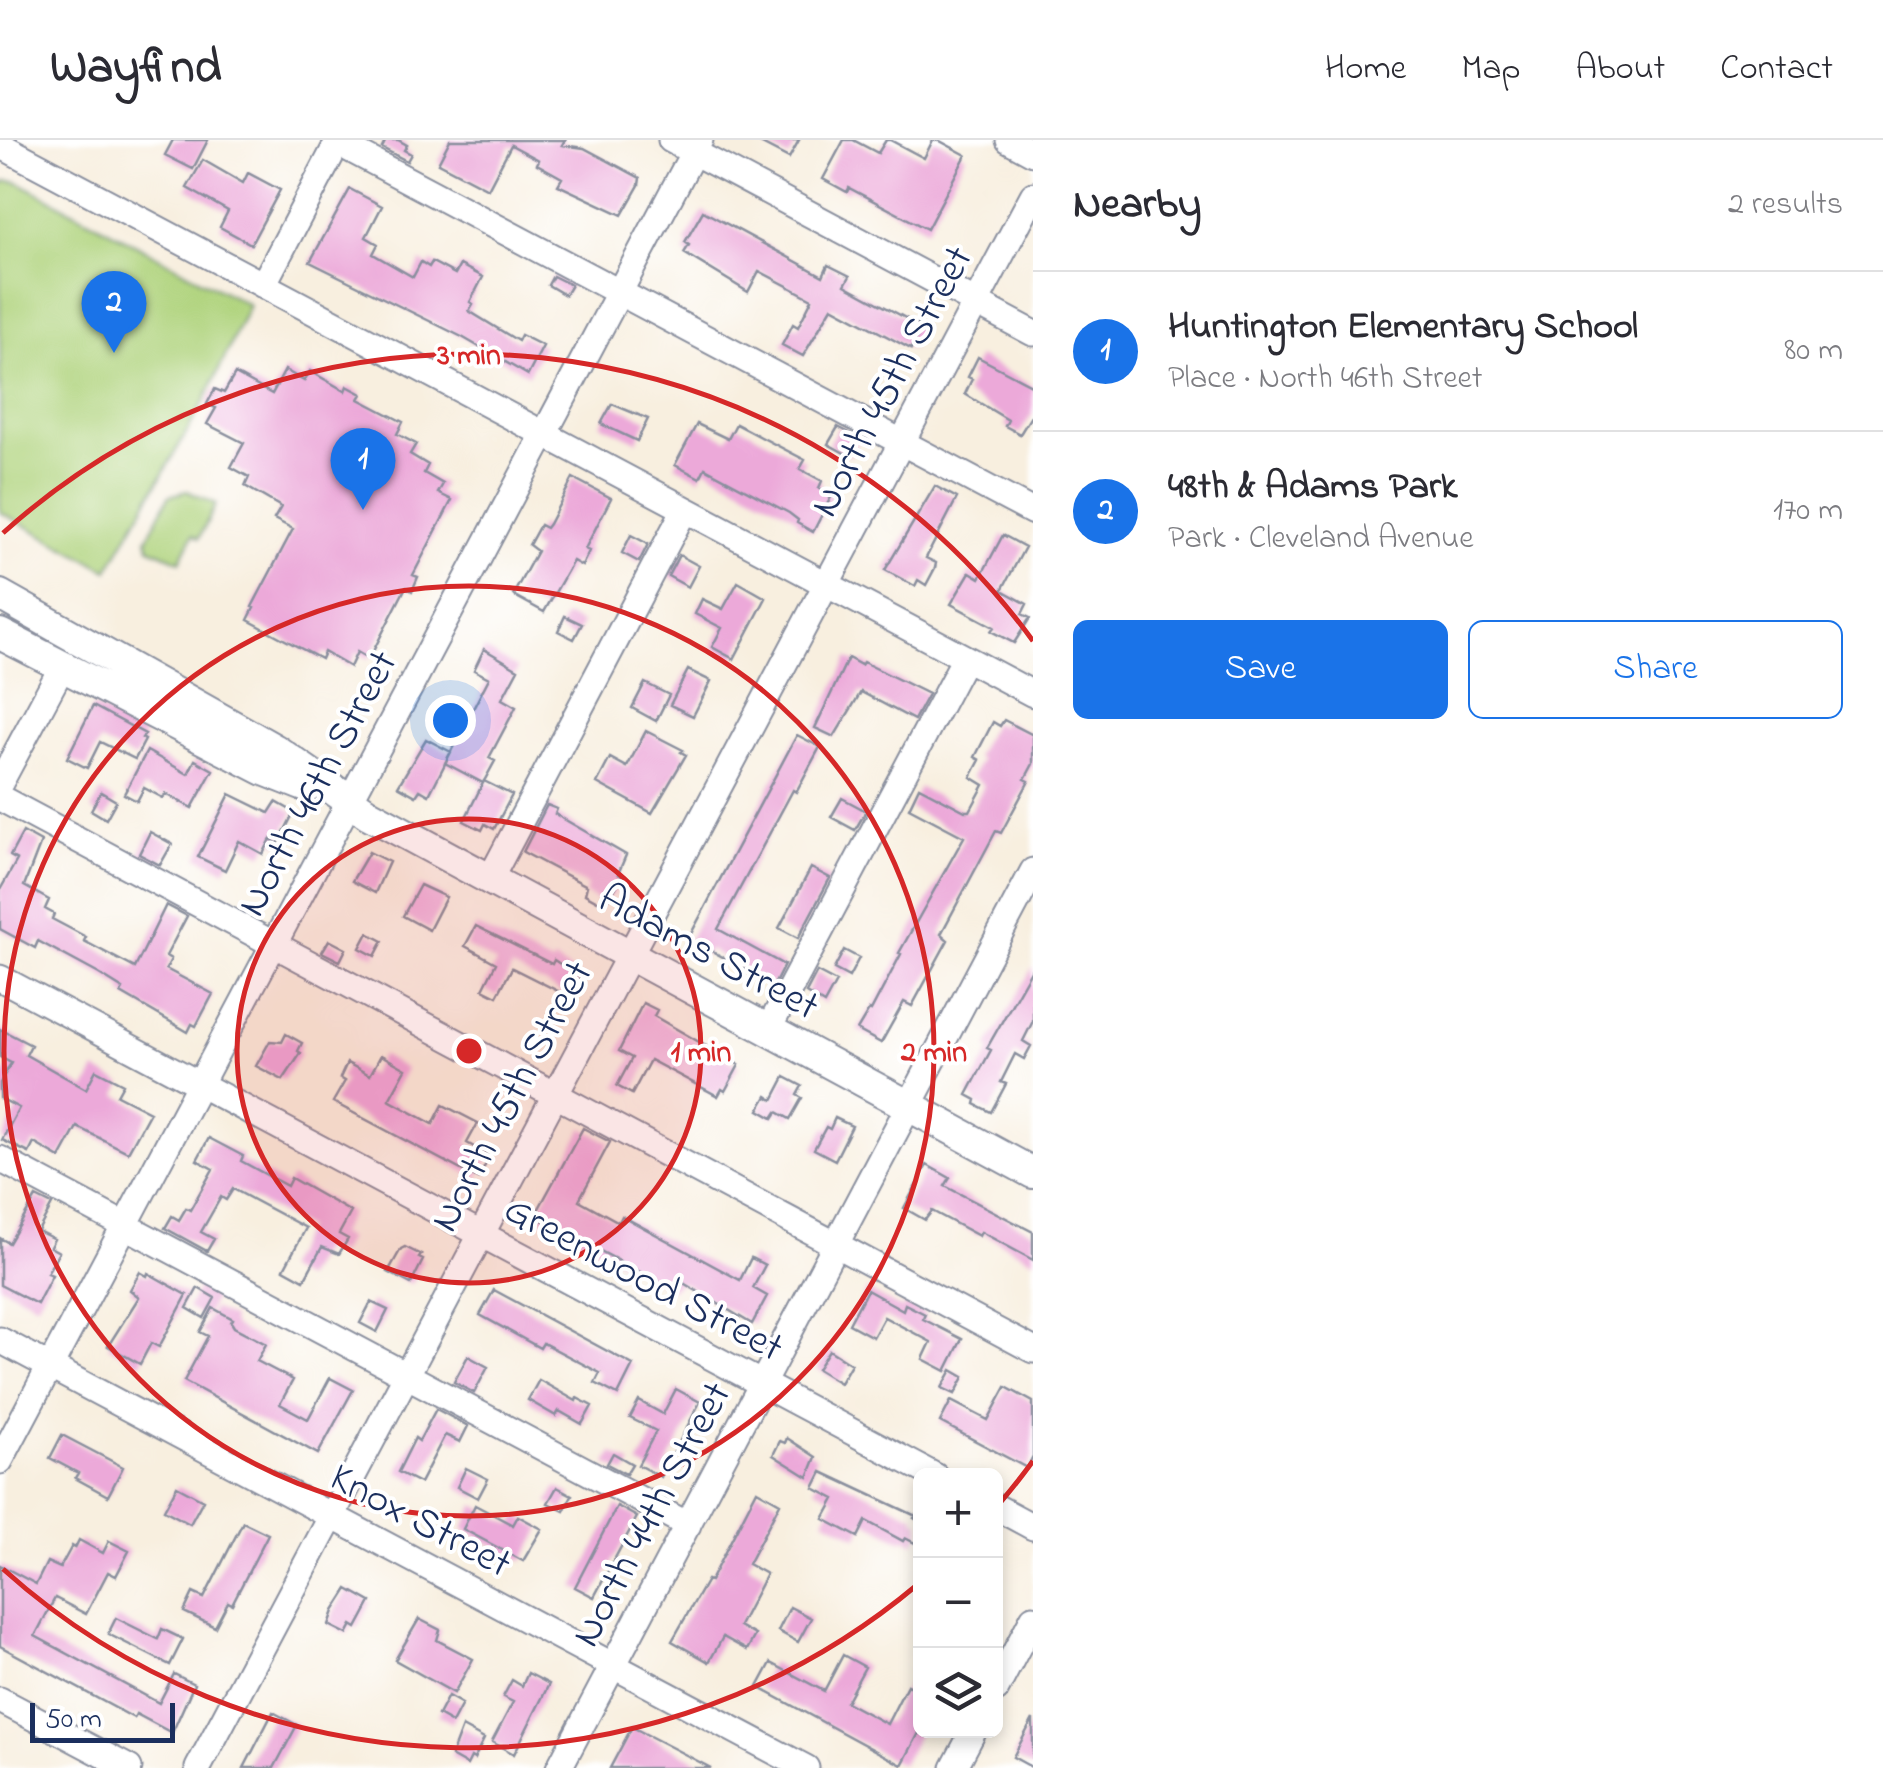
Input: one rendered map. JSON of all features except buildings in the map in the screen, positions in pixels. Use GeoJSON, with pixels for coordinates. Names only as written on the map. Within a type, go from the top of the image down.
{"type":"FeatureCollection","features":[{"type":"Feature","properties":{"kind":"main road","name":"Adams Street"},"geometry":{"type":"LineString","coordinates":[[0,595],[274,749],[348,802],[1033,1173]]}},
{"type":"Feature","properties":{"kind":"main road","name":"Adams Street"},"geometry":{"type":"LineString","coordinates":[[0,634],[264,770],[348,802]]}},
{"type":"Feature","properties":{"kind":"street"},"geometry":{"type":"LineString","coordinates":[[1009,140],[1033,152]]}},
{"type":"Feature","properties":{"kind":"street"},"geometry":{"type":"LineString","coordinates":[[263,285],[338,142],[1033,512]]}},
{"type":"Feature","properties":{"kind":"street"},"geometry":{"type":"LineString","coordinates":[[688,144],[1033,333]]}},
{"type":"Feature","properties":{"kind":"street","name":"North 46th Street"},"geometry":{"type":"LineString","coordinates":[[0,1461],[618,293],[688,144]]}},
{"type":"Feature","properties":{"kind":"street"},"geometry":{"type":"LineString","coordinates":[[0,146],[1033,694]]}},
{"type":"Feature","properties":{"kind":"street","name":"North 45th Street"},"geometry":{"type":"LineString","coordinates":[[198,1768],[1033,194]]}},
{"type":"Feature","properties":{"kind":"street"},"geometry":{"type":"LineString","coordinates":[[490,879],[685,508]]}},
{"type":"Feature","properties":{"kind":"street"},"geometry":{"type":"LineString","coordinates":[[768,1030],[965,658]]}},
{"type":"Feature","properties":{"kind":"street"},"geometry":{"type":"LineString","coordinates":[[0,783],[62,667]]}},
{"type":"Feature","properties":{"kind":"street"},"geometry":{"type":"LineString","coordinates":[[0,798],[1033,1350]]}},
{"type":"Feature","properties":{"kind":"street","name":"North 44th Street"},"geometry":{"type":"LineString","coordinates":[[559,1768],[1033,872]]}},
{"type":"Feature","properties":{"kind":"street","name":"Greenwood Street"},"geometry":{"type":"LineString","coordinates":[[0,978],[920,1468]]}},
{"type":"Feature","properties":{"kind":"street"},"geometry":{"type":"LineString","coordinates":[[0,1159],[688,1525]]}},
{"type":"Feature","properties":{"kind":"street","name":"Knox Street"},"geometry":{"type":"LineString","coordinates":[[0,1340],[806,1768]]}},
{"type":"Feature","properties":{"kind":"street"},"geometry":{"type":"LineString","coordinates":[[1003,1511],[1033,1527]]}},
{"type":"Feature","properties":{"kind":"street"},"geometry":{"type":"LineString","coordinates":[[1003,1676],[1033,1618]]}},
{"type":"Feature","properties":{"kind":"street"},"geometry":{"type":"LineString","coordinates":[[0,1700],[129,1768]]}},
{"type":"Feature","properties":{"kind":"street"},"geometry":{"type":"LineString","coordinates":[[954,1768],[970,1738]]}},
{"type":"Feature","properties":{"kind":"green space"},"geometry":{"type":"Polygon","coordinates":[[[18,182],[249,305],[205,400],[108,570],[0,512],[0,185],[18,182]]]}},
{"type":"Feature","properties":{"kind":"green space"},"geometry":{"type":"Polygon","coordinates":[[[187,491],[216,504],[199,538],[193,535],[180,561],[150,548],[147,539],[169,496],[187,491]]]}},
{"type":"Feature","properties":{"kind":"place","name":"48th & Adams Park"},"geometry":{"type":"Point","coordinates":[114,353]}},
{"type":"Feature","properties":{"kind":"place","name":"Huntington Elementary School"},"geometry":{"type":"Point","coordinates":[363,510]}}]}
